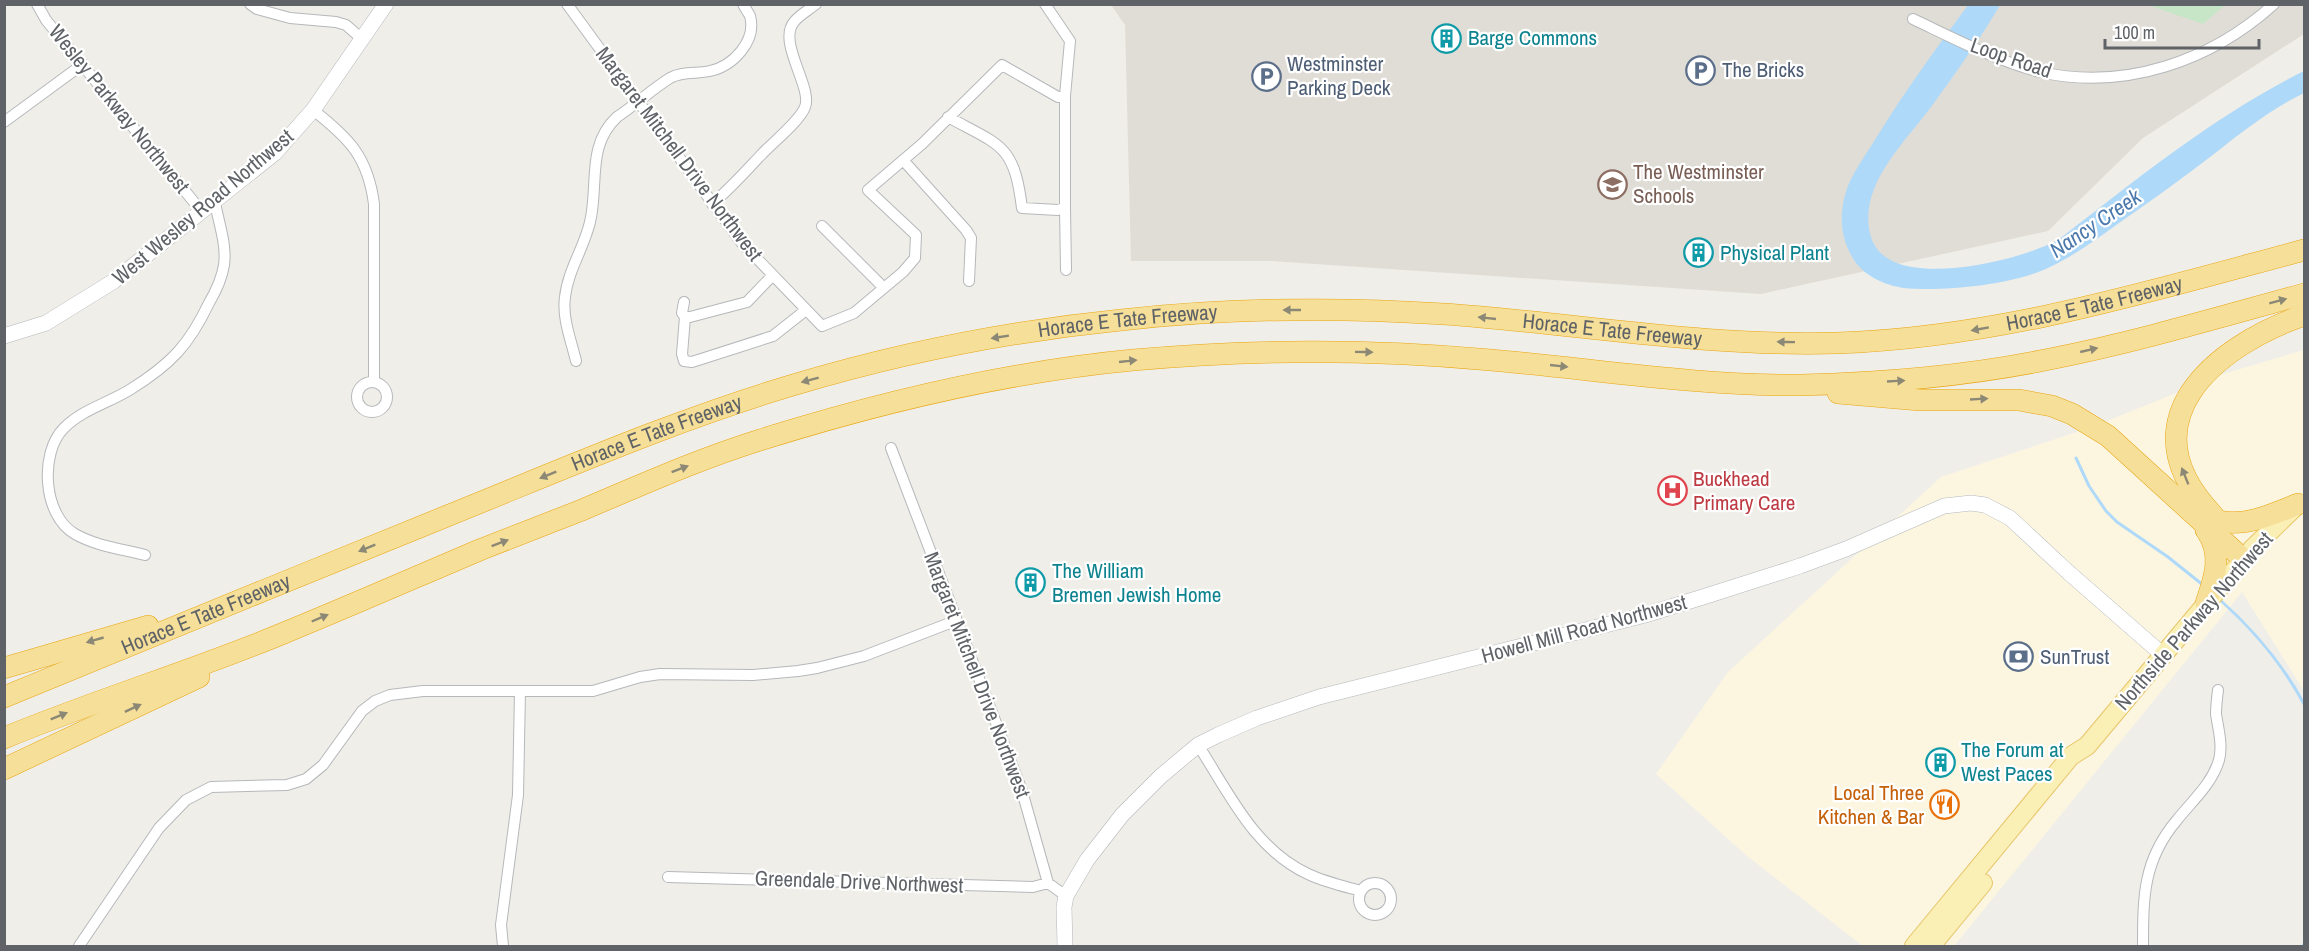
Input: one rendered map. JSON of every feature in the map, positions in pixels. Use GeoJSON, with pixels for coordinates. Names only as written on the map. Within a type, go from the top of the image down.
{"type":"FeatureCollection","features":[{"type":"Feature","properties":{"kind":"highway"},"geometry":{"type":"LineString","coordinates":[[2158,289],[2304,235]]}},
{"type":"Feature","properties":{"kind":"highway","name":"Horace E Tate Freeway"},"geometry":{"type":"LineString","coordinates":[[4,697],[213,610],[716,410],[838,372],[992,338],[1120,320],[1223,311],[1304,310],[1446,314],[1701,339],[1836,343],[1949,334],[1992,327],[2158,289],[2304,250]]}},
{"type":"Feature","properties":{"kind":"highway","name":"Horace E Tate Freeway"},"geometry":{"type":"LineString","coordinates":[[4,738],[63,714],[280,635],[487,547],[756,441],[897,401],[982,382],[1126,361],[1242,353],[1329,351],[1489,359],[1656,376],[1796,385],[1904,381],[2003,368],[2134,340],[2304,294]]}},
{"type":"Feature","properties":{"kind":"highway"},"geometry":{"type":"LineString","coordinates":[[2247,554],[2190,490],[2182,473],[2176,446],[2175,431],[2179,413],[2188,394],[2211,369],[2246,343],[2280,324],[2304,315]]}},
{"type":"Feature","properties":{"kind":"highway"},"geometry":{"type":"LineString","coordinates":[[1796,385],[1834,393],[1877,398],[1944,400],[2000,398],[2019,399],[2052,406],[2072,414],[2108,436],[2197,517],[2247,554]]}},
{"type":"Feature","properties":{"kind":"highway"},"geometry":{"type":"LineString","coordinates":[[2219,521],[2231,523],[2253,520],[2301,501]]}},
{"type":"Feature","properties":{"kind":"highway"},"geometry":{"type":"LineString","coordinates":[[2197,517],[2209,534],[2217,553],[2214,578],[2206,603]]}},
{"type":"Feature","properties":{"kind":"highway"},"geometry":{"type":"LineString","coordinates":[[4,668],[100,638],[213,610]]}},
{"type":"Feature","properties":{"kind":"highway"},"geometry":{"type":"LineString","coordinates":[[4,769],[216,669],[280,635]]}},
{"type":"Feature","properties":{"kind":"main road","name":"West Wesley Road Northwest"},"geometry":{"type":"LineString","coordinates":[[4,336],[46,323],[114,281],[275,153],[313,110],[386,4]]}},
{"type":"Feature","properties":{"kind":"main road","name":"Northside Parkway Northwest"},"geometry":{"type":"LineString","coordinates":[[1914,946],[2071,756],[2087,746],[2247,554],[2301,501]]}},
{"type":"Feature","properties":{"kind":"main road","name":"Howell Mill Road Northwest"},"geometry":{"type":"LineString","coordinates":[[1065,946],[1066,896],[1087,860],[1122,815],[1161,776],[1198,745],[1257,718],[1318,697],[1645,615],[1780,572],[1846,549],[1931,510],[1958,504],[1985,505],[2010,518],[2163,655]]}},
{"type":"Feature","properties":{"kind":"main road","name":"Northside Parkway Northwest"},"geometry":{"type":"LineString","coordinates":[[1931,946],[2080,764],[2087,746]]}},
{"type":"Feature","properties":{"kind":"street","name":"Wesley Parkway Northwest"},"geometry":{"type":"LineString","coordinates":[[37,4],[202,212]]}},
{"type":"Feature","properties":{"kind":"street"},"geometry":{"type":"LineString","coordinates":[[250,4],[257,9],[290,18],[336,22],[345,25],[362,39]]}},
{"type":"Feature","properties":{"kind":"street","name":"Margaret Mitchell Drive Northwest"},"geometry":{"type":"LineString","coordinates":[[567,4],[741,242],[822,326],[854,313],[884,288]]}},
{"type":"Feature","properties":{"kind":"street"},"geometry":{"type":"LineString","coordinates":[[576,361],[566,320],[565,296],[569,276],[590,221],[596,153],[610,124],[670,78],[682,74],[714,71],[731,62],[744,47],[751,30],[750,15],[742,4]]}},
{"type":"Feature","properties":{"kind":"street"},"geometry":{"type":"LineString","coordinates":[[712,204],[727,192],[791,126],[806,107],[806,98],[791,47],[790,32],[793,23],[816,4]]}},
{"type":"Feature","properties":{"kind":"street"},"geometry":{"type":"LineString","coordinates":[[1045,4],[1070,41],[1065,96],[1066,270]]}},
{"type":"Feature","properties":{"kind":"street","name":"Loop Road"},"geometry":{"type":"LineString","coordinates":[[1913,19],[1991,54],[2038,71],[2064,76],[2111,76],[2152,71],[2200,55],[2246,28],[2274,4]]}},
{"type":"Feature","properties":{"kind":"street"},"geometry":{"type":"LineString","coordinates":[[4,122],[83,64]]}},
{"type":"Feature","properties":{"kind":"street"},"geometry":{"type":"LineString","coordinates":[[822,226],[884,288],[915,258],[916,235],[868,190],[922,144],[1002,65],[1058,97],[1065,96]]}},
{"type":"Feature","properties":{"kind":"street"},"geometry":{"type":"LineString","coordinates":[[313,110],[352,144],[364,163],[371,184],[374,204],[374,381]]}},
{"type":"Feature","properties":{"kind":"street"},"geometry":{"type":"LineString","coordinates":[[948,117],[1000,146],[1010,158],[1018,177],[1022,208],[1058,210],[1065,207]]}},
{"type":"Feature","properties":{"kind":"street"},"geometry":{"type":"LineString","coordinates":[[903,160],[971,238],[969,281]]}},
{"type":"Feature","properties":{"kind":"street"},"geometry":{"type":"LineString","coordinates":[[145,555],[87,539],[67,528],[53,503],[48,488],[48,463],[51,448],[63,429],[88,410],[111,400],[167,364],[189,341],[219,285],[224,265],[224,251],[214,202]]}},
{"type":"Feature","properties":{"kind":"street"},"geometry":{"type":"LineString","coordinates":[[685,317],[698,316],[747,302],[772,276]]}},
{"type":"Feature","properties":{"kind":"street"},"geometry":{"type":"LineString","coordinates":[[684,302],[682,354],[684,361],[692,362],[773,336],[806,310]]}},
{"type":"Feature","properties":{"kind":"street","name":"Margaret Mitchell Drive Northwest"},"geometry":{"type":"LineString","coordinates":[[891,448],[955,621],[1022,791],[1048,883]]}},
{"type":"Feature","properties":{"kind":"street"},"geometry":{"type":"LineString","coordinates":[[79,946],[159,828],[186,800],[211,787],[287,785],[306,779],[323,765],[362,711],[375,701],[390,695],[423,691],[593,691],[640,677],[660,674],[753,675],[817,668],[864,656],[955,621]]}},
{"type":"Feature","properties":{"kind":"street"},"geometry":{"type":"LineString","coordinates":[[2143,946],[2143,898],[2149,869],[2165,836],[2203,790],[2220,756],[2219,726],[2216,714],[2218,690]]}},
{"type":"Feature","properties":{"kind":"street"},"geometry":{"type":"LineString","coordinates":[[503,946],[501,925],[518,795],[520,691]]}},
{"type":"Feature","properties":{"kind":"street"},"geometry":{"type":"LineString","coordinates":[[1198,745],[1249,826],[1272,850],[1306,873],[1361,891]]}},
{"type":"Feature","properties":{"kind":"street","name":"Greendale Drive Northwest"},"geometry":{"type":"LineString","coordinates":[[668,877],[1033,887],[1048,883]]}},
{"type":"Feature","properties":{"kind":"street"},"geometry":{"type":"LineString","coordinates":[[1048,883],[1066,896]]}},
{"type":"Feature","properties":{"kind":"shaded area","name":"The Westminster Schools"},"geometry":{"type":"Polygon","coordinates":[[[2304,4],[2304,34],[2143,138],[2048,231],[1761,294],[1271,261],[1131,261],[1125,25],[1111,5],[2304,4]]]}},
{"type":"Feature","properties":{"kind":"shaded area"},"geometry":{"type":"Polygon","coordinates":[[[2304,350],[2304,691],[2242,592],[1954,946],[1863,946],[1746,855],[1656,774],[1728,672],[1941,477],[2095,426],[2223,374],[2304,350]]]}},
{"type":"Feature","properties":{"kind":"green space"},"geometry":{"type":"Polygon","coordinates":[[[2225,4],[2203,24],[2148,5],[2225,4]]]}},
{"type":"Feature","properties":{"kind":"water","name":"Nancy Creek"},"geometry":{"type":"Polygon","coordinates":[[[1968,5],[2000,5],[1934,103],[1898,148],[1877,182],[1871,199],[1868,218],[1874,244],[1887,258],[1905,266],[1929,269],[1966,267],[2006,259],[2043,247],[2058,240],[2207,128],[2304,71],[2304,93],[2258,121],[2094,241],[2050,267],[2017,278],[1978,286],[1938,289],[1896,287],[1869,275],[1854,260],[1846,244],[1842,228],[1845,195],[1857,168],[1895,108],[1968,5]]]}},
{"type":"Feature","properties":{"kind":"waterway"},"geometry":{"type":"LineString","coordinates":[[2076,458],[2089,486],[2106,511],[2117,522],[2168,557],[2203,585]]}},
{"type":"Feature","properties":{"kind":"waterway"},"geometry":{"type":"LineString","coordinates":[[2219,599],[2266,648],[2304,704]]}},
{"type":"Feature","properties":{"kind":"place","name":"Barge Commons"},"geometry":{"type":"Point","coordinates":[1447,38]}},
{"type":"Feature","properties":{"kind":"place","name":"The Bricks"},"geometry":{"type":"Point","coordinates":[1701,70]}},
{"type":"Feature","properties":{"kind":"place","name":"Westminster Parking Deck"},"geometry":{"type":"Point","coordinates":[1266,76]}},
{"type":"Feature","properties":{"kind":"place","name":"The Westminster Schools"},"geometry":{"type":"Point","coordinates":[1612,184]}},
{"type":"Feature","properties":{"kind":"place","name":"Physical Plant"},"geometry":{"type":"Point","coordinates":[1699,253]}},
{"type":"Feature","properties":{"kind":"place","name":"Buckhead Primary Care"},"geometry":{"type":"Point","coordinates":[1672,491]}},
{"type":"Feature","properties":{"kind":"place","name":"The William Bremen Jewish Home"},"geometry":{"type":"Point","coordinates":[1031,583]}},
{"type":"Feature","properties":{"kind":"place","name":"SunTrust"},"geometry":{"type":"Point","coordinates":[2019,657]}},
{"type":"Feature","properties":{"kind":"place","name":"The Forum at West Paces"},"geometry":{"type":"Point","coordinates":[1940,762]}},
{"type":"Feature","properties":{"kind":"place","name":"Local Three Kitchen & Bar"},"geometry":{"type":"Point","coordinates":[1945,805]}}]}
